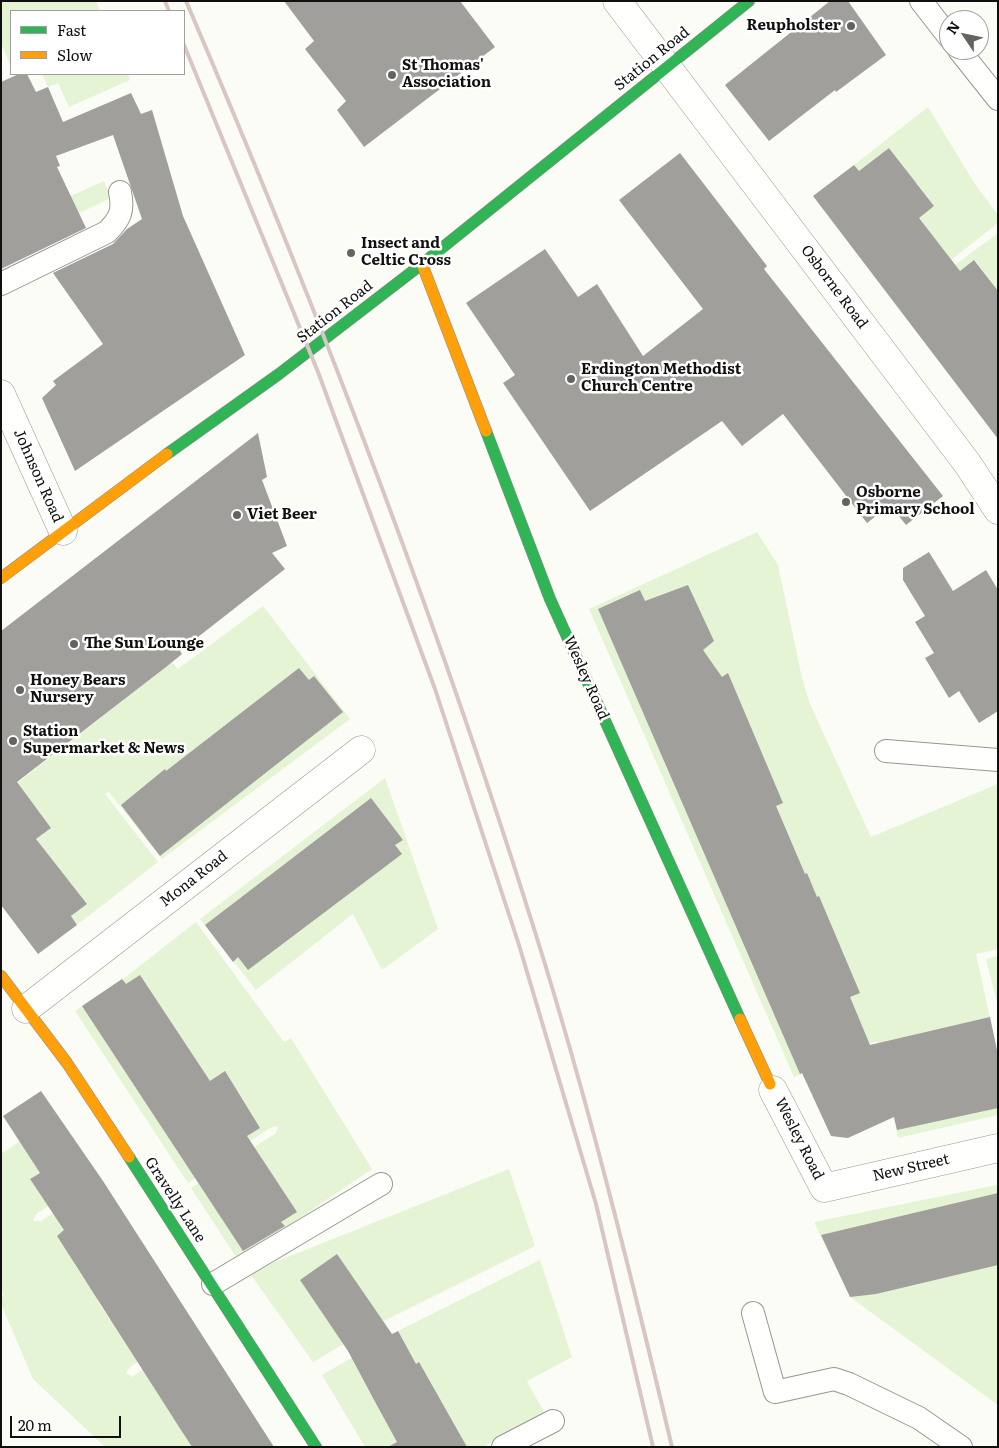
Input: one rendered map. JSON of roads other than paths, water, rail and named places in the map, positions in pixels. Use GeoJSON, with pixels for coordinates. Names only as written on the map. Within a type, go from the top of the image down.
{"type":"FeatureCollection","features":[{"type":"Feature","properties":{"kind":"main road","name":"Station Road"},"geometry":{"type":"LineString","coordinates":[[1,578],[247,394],[279,374],[422,264],[750,1]]}},
{"type":"Feature","properties":{"kind":"main road","name":"Wesley Road"},"geometry":{"type":"LineString","coordinates":[[422,264],[550,600],[772,1087]]}},
{"type":"Feature","properties":{"kind":"main road","name":"Gravelly Lane"},"geometry":{"type":"LineString","coordinates":[[1,976],[67,1063],[213,1284],[316,1447]]}},
{"type":"Feature","properties":{"kind":"street","name":"Osborne Road"},"geometry":{"type":"LineString","coordinates":[[617,1],[967,463],[998,510]]}},
{"type":"Feature","properties":{"kind":"street","name":"Johnson Road"},"geometry":{"type":"LineString","coordinates":[[1,394],[63,530]]}},
{"type":"Feature","properties":{"kind":"street","name":"Mona Road"},"geometry":{"type":"LineString","coordinates":[[26,1009],[361,750]]}},
{"type":"Feature","properties":{"kind":"street","name":"Wesley Road"},"geometry":{"type":"LineString","coordinates":[[772,1087],[824,1188]]}},
{"type":"Feature","properties":{"kind":"street","name":"New Street"},"geometry":{"type":"LineString","coordinates":[[824,1188],[998,1148]]}},
{"type":"Feature","properties":{"kind":"lane"},"geometry":{"type":"LineString","coordinates":[[921,1],[939,24]]}},
{"type":"Feature","properties":{"kind":"lane"},"geometry":{"type":"LineString","coordinates":[[967,60],[998,99]]}},
{"type":"Feature","properties":{"kind":"lane"},"geometry":{"type":"LineString","coordinates":[[1,284],[107,232],[119,220],[123,206],[120,192]]}},
{"type":"Feature","properties":{"kind":"lane"},"geometry":{"type":"LineString","coordinates":[[886,751],[998,760]]}},
{"type":"Feature","properties":{"kind":"lane"},"geometry":{"type":"LineString","coordinates":[[213,1284],[381,1184]]}},
{"type":"Feature","properties":{"kind":"lane"},"geometry":{"type":"LineString","coordinates":[[754,1313],[775,1392],[834,1379],[850,1384],[934,1426],[961,1447]]}},
{"type":"Feature","properties":{"kind":"lane"},"geometry":{"type":"LineString","coordinates":[[502,1447],[553,1421]]}},
{"type":"Feature","properties":{"kind":"railway"},"geometry":{"type":"LineString","coordinates":[[165,1],[169,10]]}},
{"type":"Feature","properties":{"kind":"railway"},"geometry":{"type":"LineString","coordinates":[[186,1],[282,231],[373,464],[458,698],[498,816],[536,935],[592,1126],[672,1447]]}},
{"type":"Feature","properties":{"kind":"railway"},"geometry":{"type":"LineString","coordinates":[[185,47],[318,372],[435,689],[519,945],[596,1204],[653,1447]]}},
{"type":"Feature","properties":{"kind":"place","name":"Reupholster"},"geometry":{"type":"Point","coordinates":[851,26]}},
{"type":"Feature","properties":{"kind":"place","name":"St Thomas' Association"},"geometry":{"type":"Point","coordinates":[392,75]}},
{"type":"Feature","properties":{"kind":"place","name":"Insect and Celtic Cross"},"geometry":{"type":"Point","coordinates":[351,253]}},
{"type":"Feature","properties":{"kind":"place","name":"Erdington Methodist Church Centre"},"geometry":{"type":"Point","coordinates":[571,379]}},
{"type":"Feature","properties":{"kind":"place","name":"Osborne Primary School"},"geometry":{"type":"Point","coordinates":[846,502]}},
{"type":"Feature","properties":{"kind":"place","name":"Viet Beer"},"geometry":{"type":"Point","coordinates":[237,515]}},
{"type":"Feature","properties":{"kind":"place","name":"The Sun Lounge"},"geometry":{"type":"Point","coordinates":[74,644]}},
{"type":"Feature","properties":{"kind":"place","name":"Honey Bears Nursery"},"geometry":{"type":"Point","coordinates":[20,690]}},
{"type":"Feature","properties":{"kind":"place","name":"Station Supermarket & News"},"geometry":{"type":"Point","coordinates":[13,741]}}]}
